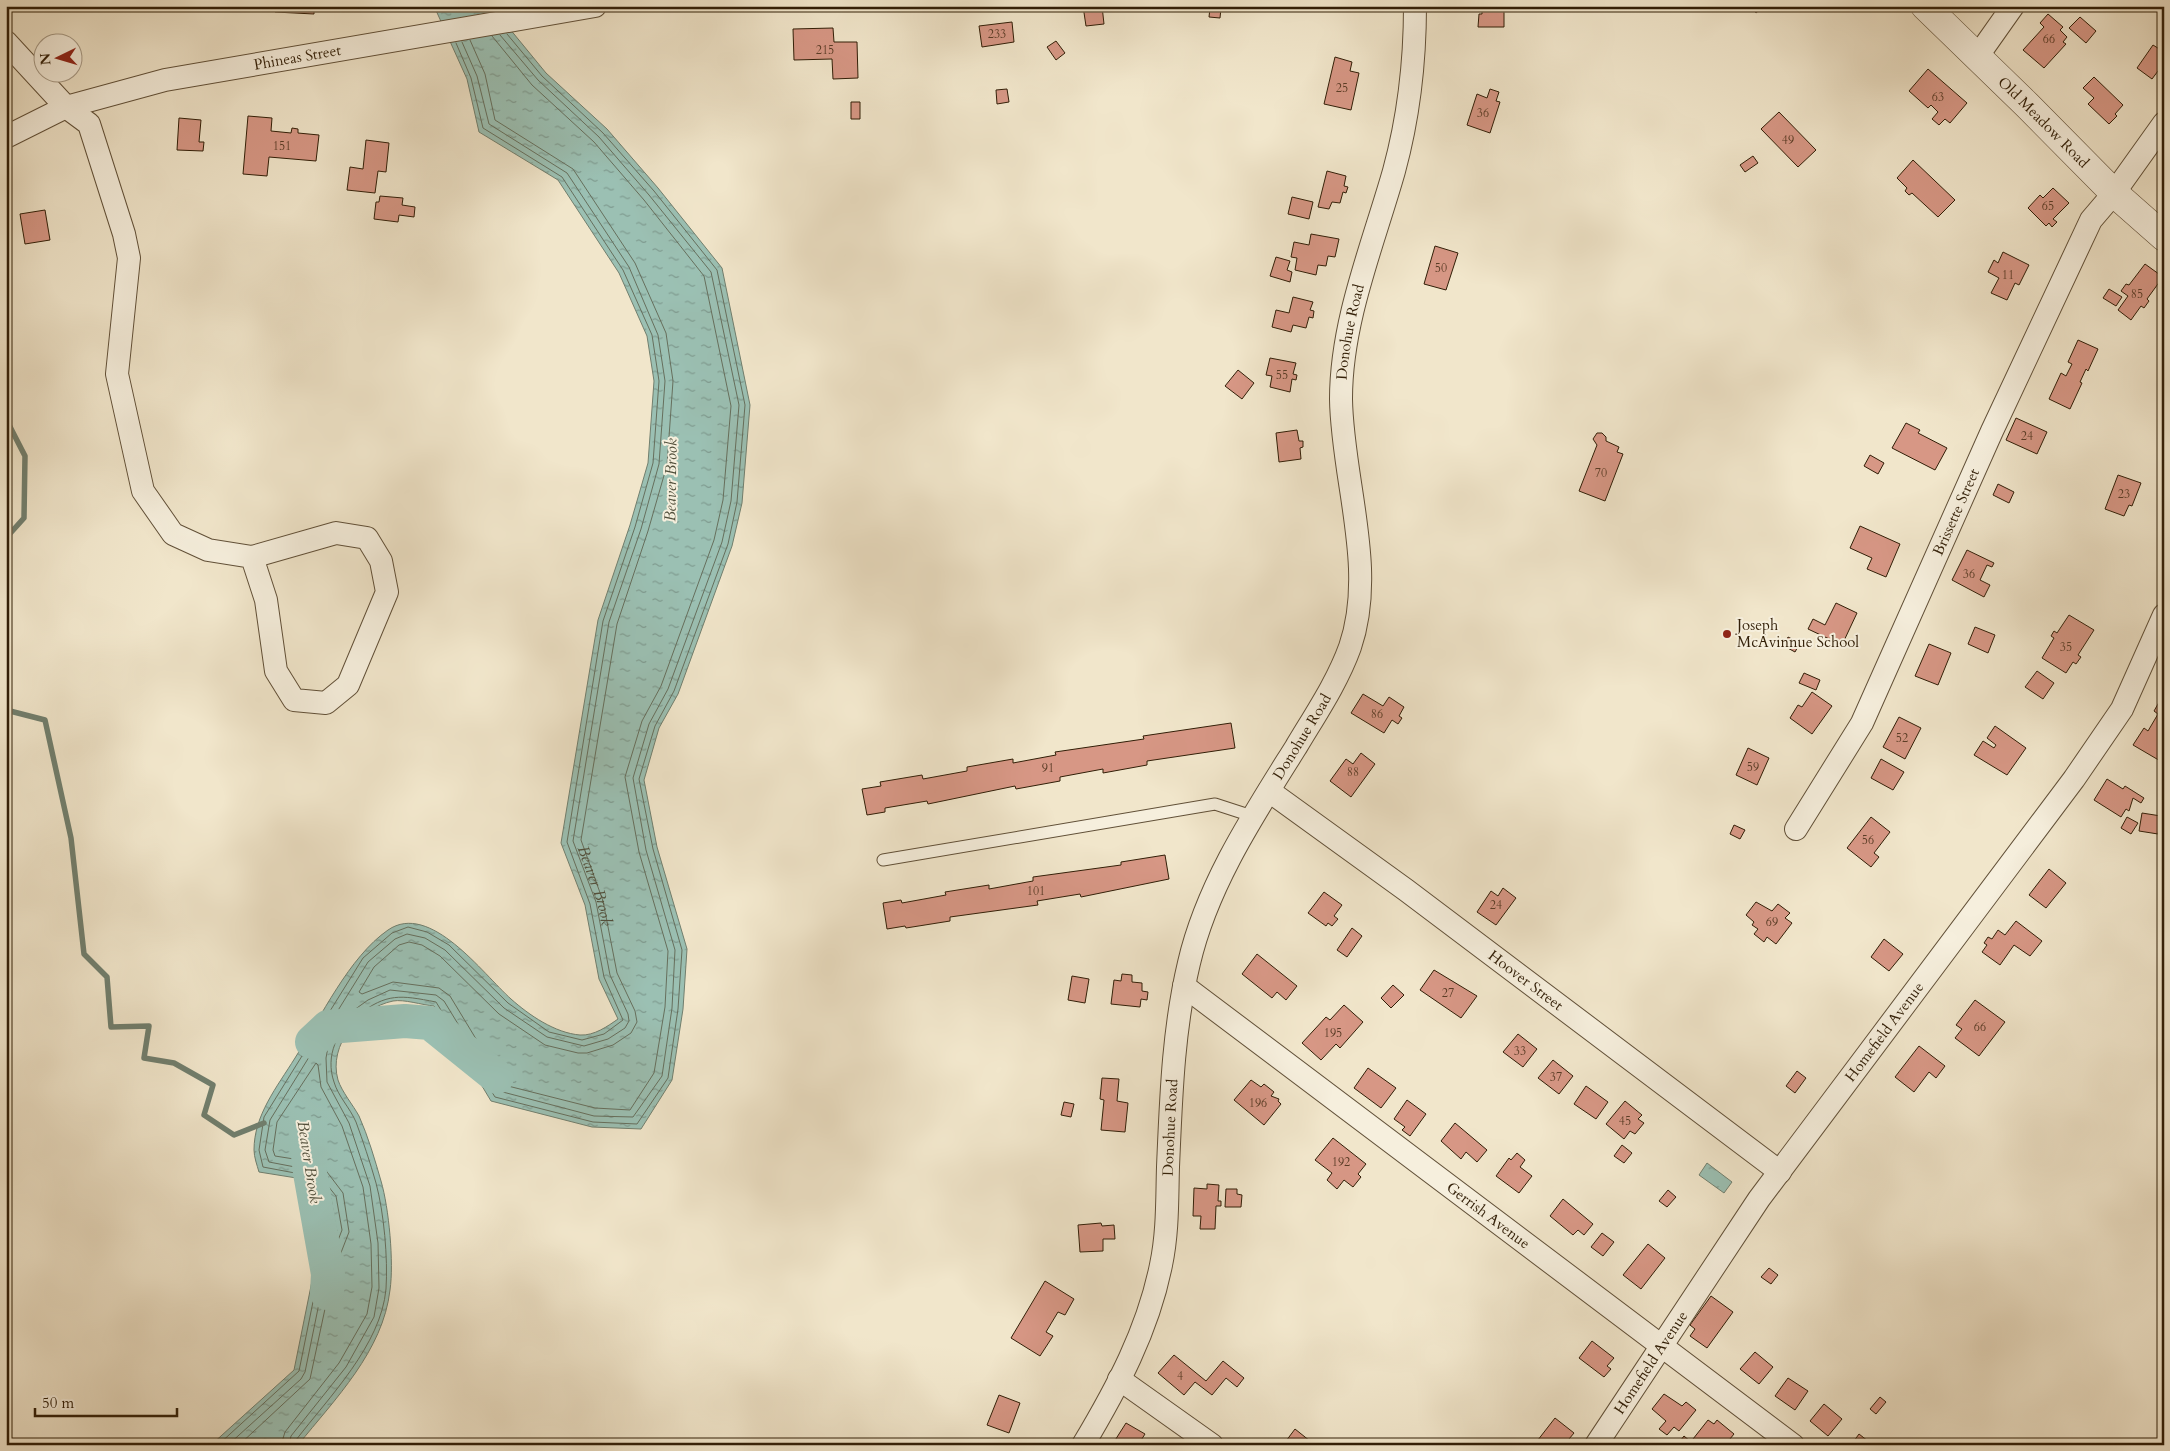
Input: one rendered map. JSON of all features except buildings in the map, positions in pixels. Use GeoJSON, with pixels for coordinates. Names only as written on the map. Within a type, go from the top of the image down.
{"type":"FeatureCollection","features":[{"type":"Feature","properties":{"kind":"street","name":"Phineas Street"},"geometry":{"type":"LineString","coordinates":[[6,137],[66,107],[164,80],[305,54],[518,21],[595,6]]}},
{"type":"Feature","properties":{"kind":"street","name":"Donohue Road"},"geometry":{"type":"LineString","coordinates":[[1084,1445],[1132,1356],[1149,1311],[1161,1264],[1167,1209],[1174,1052],[1184,986],[1194,945],[1220,878],[1269,791],[1335,682],[1350,648],[1358,616],[1360,574],[1343,432],[1342,369],[1353,309],[1395,167],[1408,113],[1414,72],[1415,6]]}},
{"type":"Feature","properties":{"kind":"street","name":"Old Meadow Road"},"geometry":{"type":"LineString","coordinates":[[1925,6],[2114,193],[2164,237]]}},
{"type":"Feature","properties":{"kind":"street"},"geometry":{"type":"LineString","coordinates":[[1978,57],[2013,6]]}},
{"type":"Feature","properties":{"kind":"street"},"geometry":{"type":"LineString","coordinates":[[6,42],[66,107],[89,124],[124,234],[129,258],[117,374],[143,491],[173,534],[208,550],[252,557],[336,533],[367,538],[382,561],[387,592],[348,685],[326,703],[294,700],[276,671],[266,600],[252,557]]}},
{"type":"Feature","properties":{"kind":"street","name":"Brissette Street"},"geometry":{"type":"LineString","coordinates":[[1796,830],[1862,723],[1992,431],[2091,220],[2114,193],[2164,123]]}},
{"type":"Feature","properties":{"kind":"street","name":"Homefield Avenue"},"geometry":{"type":"LineString","coordinates":[[1596,1445],[1759,1199],[2074,778],[2122,709],[2164,615]]}},
{"type":"Feature","properties":{"kind":"street","name":"Hoover Street"},"geometry":{"type":"LineString","coordinates":[[1269,791],[1406,890],[1780,1172]]}},
{"type":"Feature","properties":{"kind":"street","name":"Gerrish Avenue"},"geometry":{"type":"LineString","coordinates":[[1184,986],[1793,1445]]}},
{"type":"Feature","properties":{"kind":"street"},"geometry":{"type":"LineString","coordinates":[[1119,1379],[1212,1445]]}},
{"type":"Feature","properties":{"kind":"lane"},"geometry":{"type":"LineString","coordinates":[[883,860],[1215,804],[1255,817]]}},
{"type":"Feature","properties":{"kind":"water"},"geometry":{"type":"Polygon","coordinates":[[[434,6],[491,6],[546,73],[607,129],[658,188],[722,268],[750,405],[742,503],[732,546],[678,694],[659,728],[644,780],[657,847],[687,949],[683,1009],[672,1080],[641,1129],[592,1127],[491,1101],[434,1006],[408,1001],[393,1001],[369,1011],[349,1030],[342,1041],[336,1067],[340,1085],[359,1116],[374,1156],[384,1192],[391,1251],[391,1279],[386,1312],[368,1354],[342,1392],[298,1445],[211,1445],[294,1370],[314,1271],[331,1229],[326,1201],[309,1180],[259,1172],[254,1153],[255,1137],[262,1113],[274,1091],[348,972],[374,942],[388,930],[404,924],[421,925],[438,932],[455,944],[518,1005],[552,1027],[571,1034],[585,1035],[600,1030],[618,1019],[599,979],[585,905],[561,843],[598,620],[630,525],[648,463],[654,381],[647,336],[619,273],[558,180],[479,132],[467,79],[434,6]]]}},
{"type":"Feature","properties":{"kind":"water"},"geometry":{"type":"Polygon","coordinates":[[[1707,1163],[1732,1182],[1724,1193],[1699,1175],[1707,1163]]]}},
{"type":"Feature","properties":{"kind":"waterway"},"geometry":{"type":"LineString","coordinates":[[6,419],[25,456],[24,518],[6,538]]}},
{"type":"Feature","properties":{"kind":"waterway"},"geometry":{"type":"LineString","coordinates":[[6,710],[45,720],[71,838],[84,954],[107,977],[111,1027],[149,1026],[144,1058],[174,1063],[213,1085],[204,1115],[234,1135],[264,1123]]}},
{"type":"Feature","properties":{"kind":"waterway","name":"Beaver Brook"},"geometry":{"type":"LineString","coordinates":[[312,1042],[328,1027],[405,1021],[430,1023],[497,1077]]}},
{"type":"Feature","properties":{"kind":"waterway","name":"Beaver Brook"},"geometry":{"type":"LineString","coordinates":[[306,1137],[310,1173],[328,1274],[327,1293]]}},
{"type":"Feature","properties":{"kind":"place","name":"Joseph McAvinnue School"},"geometry":{"type":"Point","coordinates":[1727,634]}}]}
